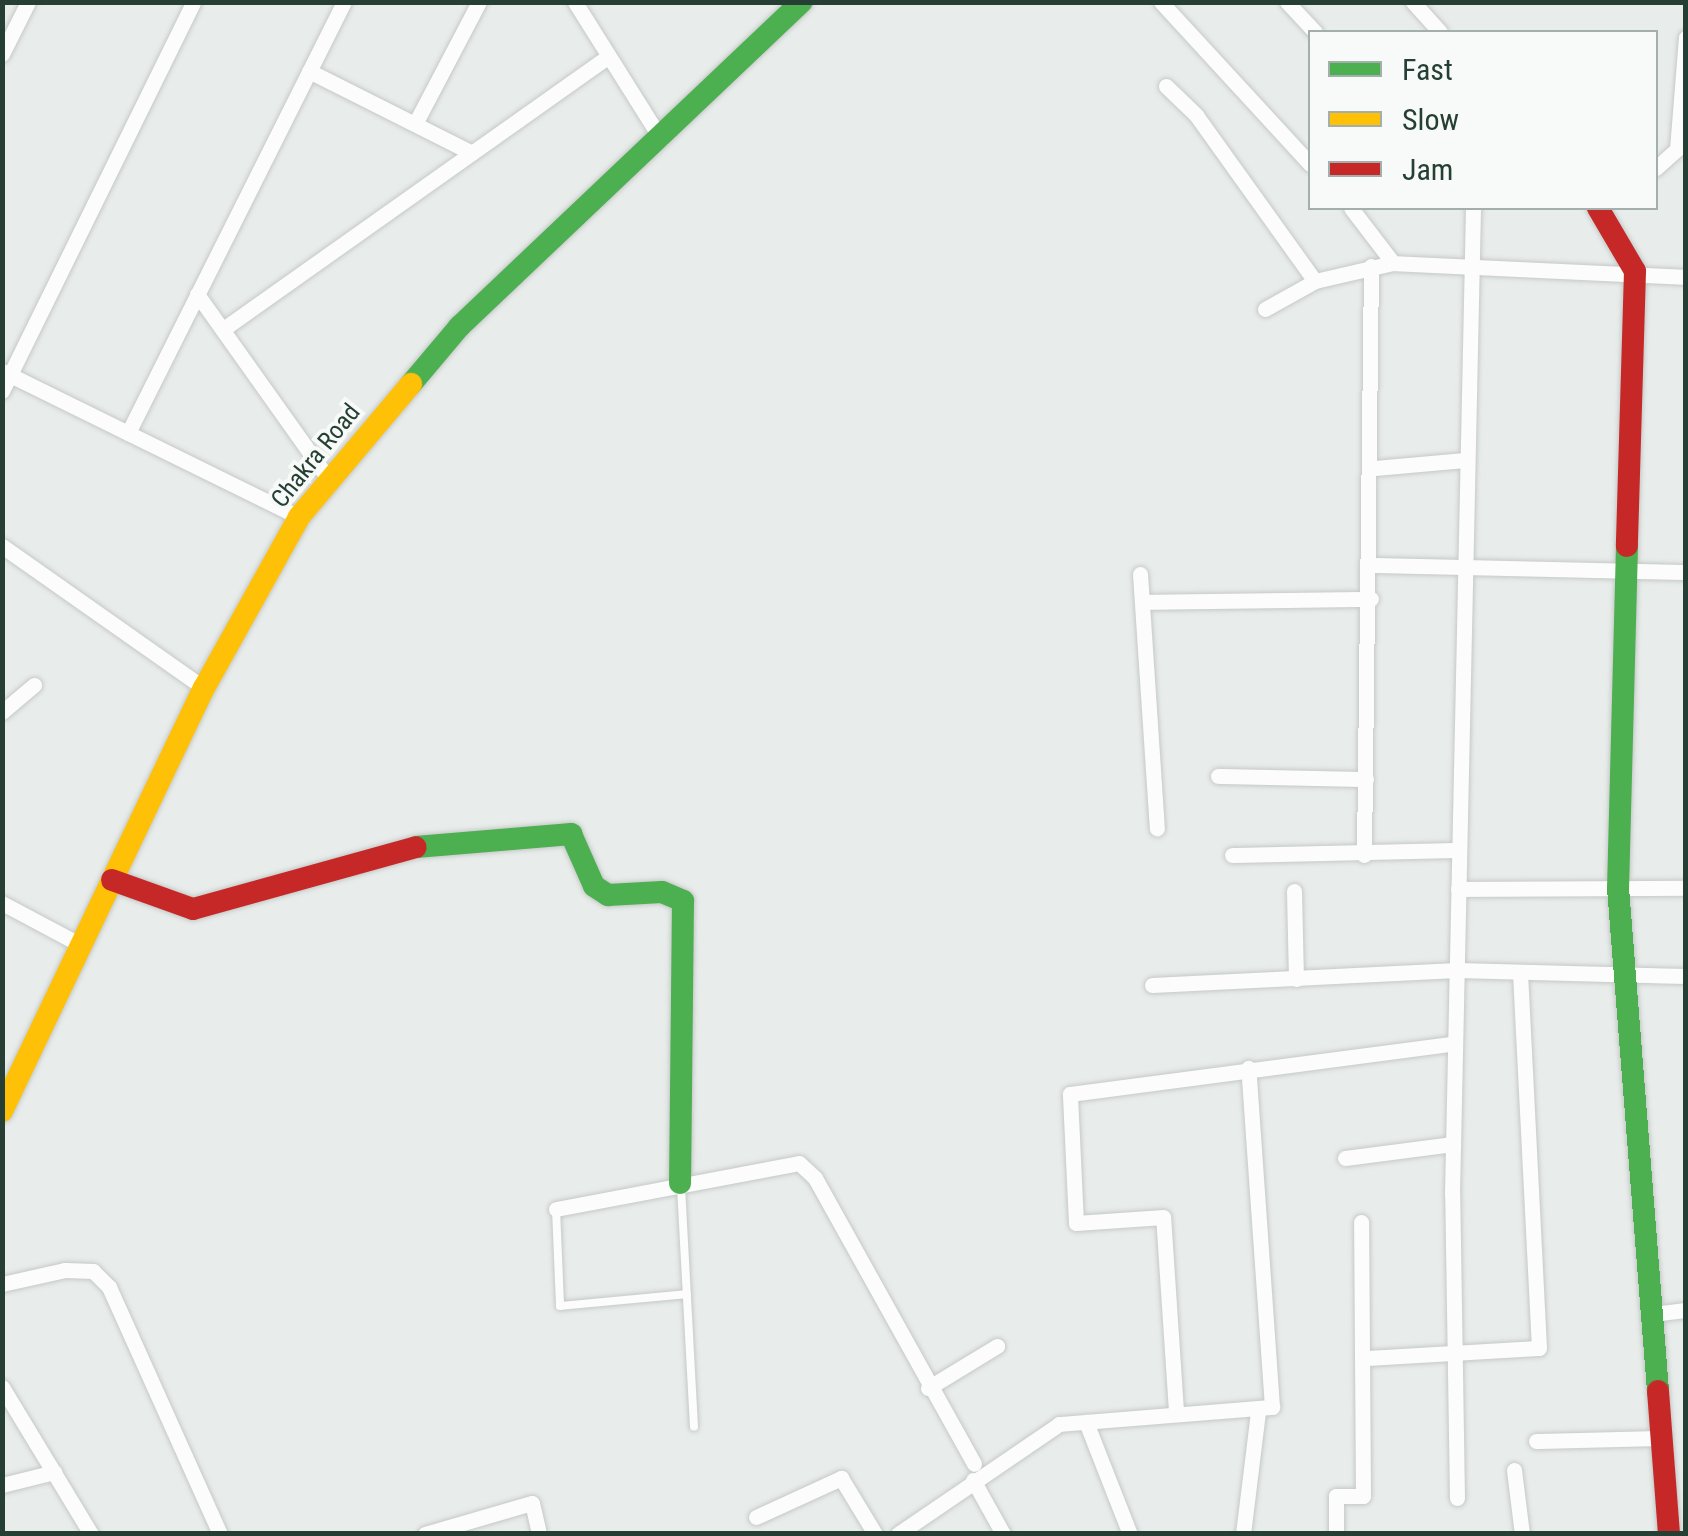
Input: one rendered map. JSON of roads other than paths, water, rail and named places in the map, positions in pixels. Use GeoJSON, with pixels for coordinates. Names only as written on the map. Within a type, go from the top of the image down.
{"type":"FeatureCollection","features":[{"type":"Feature","properties":{"kind":"street"},"geometry":{"type":"LineString","coordinates":[[2,54],[28,2]]}},
{"type":"Feature","properties":{"kind":"street"},"geometry":{"type":"LineString","coordinates":[[2,392],[6,373],[192,2]]}},
{"type":"Feature","properties":{"kind":"street"},"geometry":{"type":"LineString","coordinates":[[128,433],[344,2]]}},
{"type":"Feature","properties":{"kind":"street"},"geometry":{"type":"LineString","coordinates":[[417,120],[479,2]]}},
{"type":"Feature","properties":{"kind":"street"},"geometry":{"type":"LineString","coordinates":[[575,2],[606,58],[661,139]]}},
{"type":"Feature","properties":{"kind":"street","name":"Chakra Road"},"geometry":{"type":"LineString","coordinates":[[2,1111],[204,688],[299,518],[459,327],[801,2]]}},
{"type":"Feature","properties":{"kind":"street"},"geometry":{"type":"LineString","coordinates":[[1161,2],[1308,162]]}},
{"type":"Feature","properties":{"kind":"street"},"geometry":{"type":"LineString","coordinates":[[1287,2],[1313,30]]}},
{"type":"Feature","properties":{"kind":"street"},"geometry":{"type":"LineString","coordinates":[[1413,2],[1438,30]]}},
{"type":"Feature","properties":{"kind":"street"},"geometry":{"type":"LineString","coordinates":[[1658,166],[1677,149],[1686,37]]}},
{"type":"Feature","properties":{"kind":"street"},"geometry":{"type":"LineString","coordinates":[[226,327],[606,58]]}},
{"type":"Feature","properties":{"kind":"street"},"geometry":{"type":"LineString","coordinates":[[310,71],[417,120],[472,153]]}},
{"type":"Feature","properties":{"kind":"street"},"geometry":{"type":"LineString","coordinates":[[1166,86],[1196,115],[1315,281]]}},
{"type":"Feature","properties":{"kind":"street"},"geometry":{"type":"LineString","coordinates":[[1352,210],[1393,264]]}},
{"type":"Feature","properties":{"kind":"street"},"geometry":{"type":"LineString","coordinates":[[1457,1498],[1453,1144],[1471,262],[1478,226],[1474,210]]}},
{"type":"Feature","properties":{"kind":"street"},"geometry":{"type":"LineString","coordinates":[[1599,210],[1635,271],[1618,888],[1629,977],[1669,1534]]}},
{"type":"Feature","properties":{"kind":"street"},"geometry":{"type":"LineString","coordinates":[[1265,309],[1315,281],[1393,264],[1471,262],[1686,277]]}},
{"type":"Feature","properties":{"kind":"street"},"geometry":{"type":"LineString","coordinates":[[1364,855],[1374,468],[1371,266]]}},
{"type":"Feature","properties":{"kind":"street"},"geometry":{"type":"LineString","coordinates":[[197,294],[226,327],[330,481]]}},
{"type":"Feature","properties":{"kind":"street"},"geometry":{"type":"LineString","coordinates":[[6,373],[299,518]]}},
{"type":"Feature","properties":{"kind":"street"},"geometry":{"type":"LineString","coordinates":[[1374,468],[1466,460]]}},
{"type":"Feature","properties":{"kind":"street"},"geometry":{"type":"LineString","coordinates":[[2,546],[204,688]]}},
{"type":"Feature","properties":{"kind":"street"},"geometry":{"type":"LineString","coordinates":[[1372,565],[1686,572]]}},
{"type":"Feature","properties":{"kind":"street"},"geometry":{"type":"LineString","coordinates":[[1140,574],[1156,828]]}},
{"type":"Feature","properties":{"kind":"street"},"geometry":{"type":"LineString","coordinates":[[1142,602],[1371,599]]}},
{"type":"Feature","properties":{"kind":"street"},"geometry":{"type":"LineString","coordinates":[[2,712],[34,685]]}},
{"type":"Feature","properties":{"kind":"street"},"geometry":{"type":"LineString","coordinates":[[1218,776],[1366,780]]}},
{"type":"Feature","properties":{"kind":"street"},"geometry":{"type":"LineString","coordinates":[[112,880],[193,909],[444,839],[570,834],[594,886],[608,895],[662,892],[683,902],[680,1183]]}},
{"type":"Feature","properties":{"kind":"street"},"geometry":{"type":"LineString","coordinates":[[1232,855],[1458,850]]}},
{"type":"Feature","properties":{"kind":"street"},"geometry":{"type":"LineString","coordinates":[[1458,888],[1686,888]]}},
{"type":"Feature","properties":{"kind":"street"},"geometry":{"type":"LineString","coordinates":[[1294,891],[1296,979]]}},
{"type":"Feature","properties":{"kind":"street"},"geometry":{"type":"LineString","coordinates":[[2,904],[81,945]]}},
{"type":"Feature","properties":{"kind":"street"},"geometry":{"type":"LineString","coordinates":[[1152,985],[1456,970],[1686,976]]}},
{"type":"Feature","properties":{"kind":"street"},"geometry":{"type":"LineString","coordinates":[[1366,1358],[1533,1350],[1541,1342],[1520,972]]}},
{"type":"Feature","properties":{"kind":"street"},"geometry":{"type":"LineString","coordinates":[[1176,1411],[1163,1217],[1076,1223],[1070,1094],[1455,1043]]}},
{"type":"Feature","properties":{"kind":"street"},"geometry":{"type":"LineString","coordinates":[[898,1534],[974,1472],[1048,1428],[1176,1411],[1258,1412],[1272,1407],[1274,1391],[1248,1068]]}},
{"type":"Feature","properties":{"kind":"street"},"geometry":{"type":"LineString","coordinates":[[1345,1158],[1453,1144]]}},
{"type":"Feature","properties":{"kind":"street"},"geometry":{"type":"LineString","coordinates":[[556,1209],[799,1163],[810,1170],[974,1472],[1003,1534]]}},
{"type":"Feature","properties":{"kind":"street"},"geometry":{"type":"LineString","coordinates":[[1336,1534],[1336,1496],[1362,1496],[1366,1358],[1361,1222]]}},
{"type":"Feature","properties":{"kind":"street"},"geometry":{"type":"LineString","coordinates":[[2,1284],[65,1270],[92,1271],[109,1287],[220,1534]]}},
{"type":"Feature","properties":{"kind":"street"},"geometry":{"type":"LineString","coordinates":[[1653,1314],[1686,1310]]}},
{"type":"Feature","properties":{"kind":"street"},"geometry":{"type":"LineString","coordinates":[[928,1388],[997,1346]]}},
{"type":"Feature","properties":{"kind":"street"},"geometry":{"type":"LineString","coordinates":[[2,1387],[90,1534]]}},
{"type":"Feature","properties":{"kind":"street"},"geometry":{"type":"LineString","coordinates":[[1243,1534],[1258,1412]]}},
{"type":"Feature","properties":{"kind":"street"},"geometry":{"type":"LineString","coordinates":[[1086,1422],[1130,1534]]}},
{"type":"Feature","properties":{"kind":"street"},"geometry":{"type":"LineString","coordinates":[[1536,1441],[1662,1438]]}},
{"type":"Feature","properties":{"kind":"street"},"geometry":{"type":"LineString","coordinates":[[1514,1470],[1522,1534]]}},
{"type":"Feature","properties":{"kind":"street"},"geometry":{"type":"LineString","coordinates":[[2,1485],[54,1472]]}},
{"type":"Feature","properties":{"kind":"street"},"geometry":{"type":"LineString","coordinates":[[756,1517],[841,1478],[875,1534]]}},
{"type":"Feature","properties":{"kind":"street"},"geometry":{"type":"LineString","coordinates":[[429,1533],[532,1504],[539,1534]]}},
{"type":"Feature","properties":{"kind":"lane"},"geometry":{"type":"LineString","coordinates":[[680,1183],[694,1428]]}},
{"type":"Feature","properties":{"kind":"lane"},"geometry":{"type":"LineString","coordinates":[[556,1209],[560,1306],[686,1294]]}}]}
